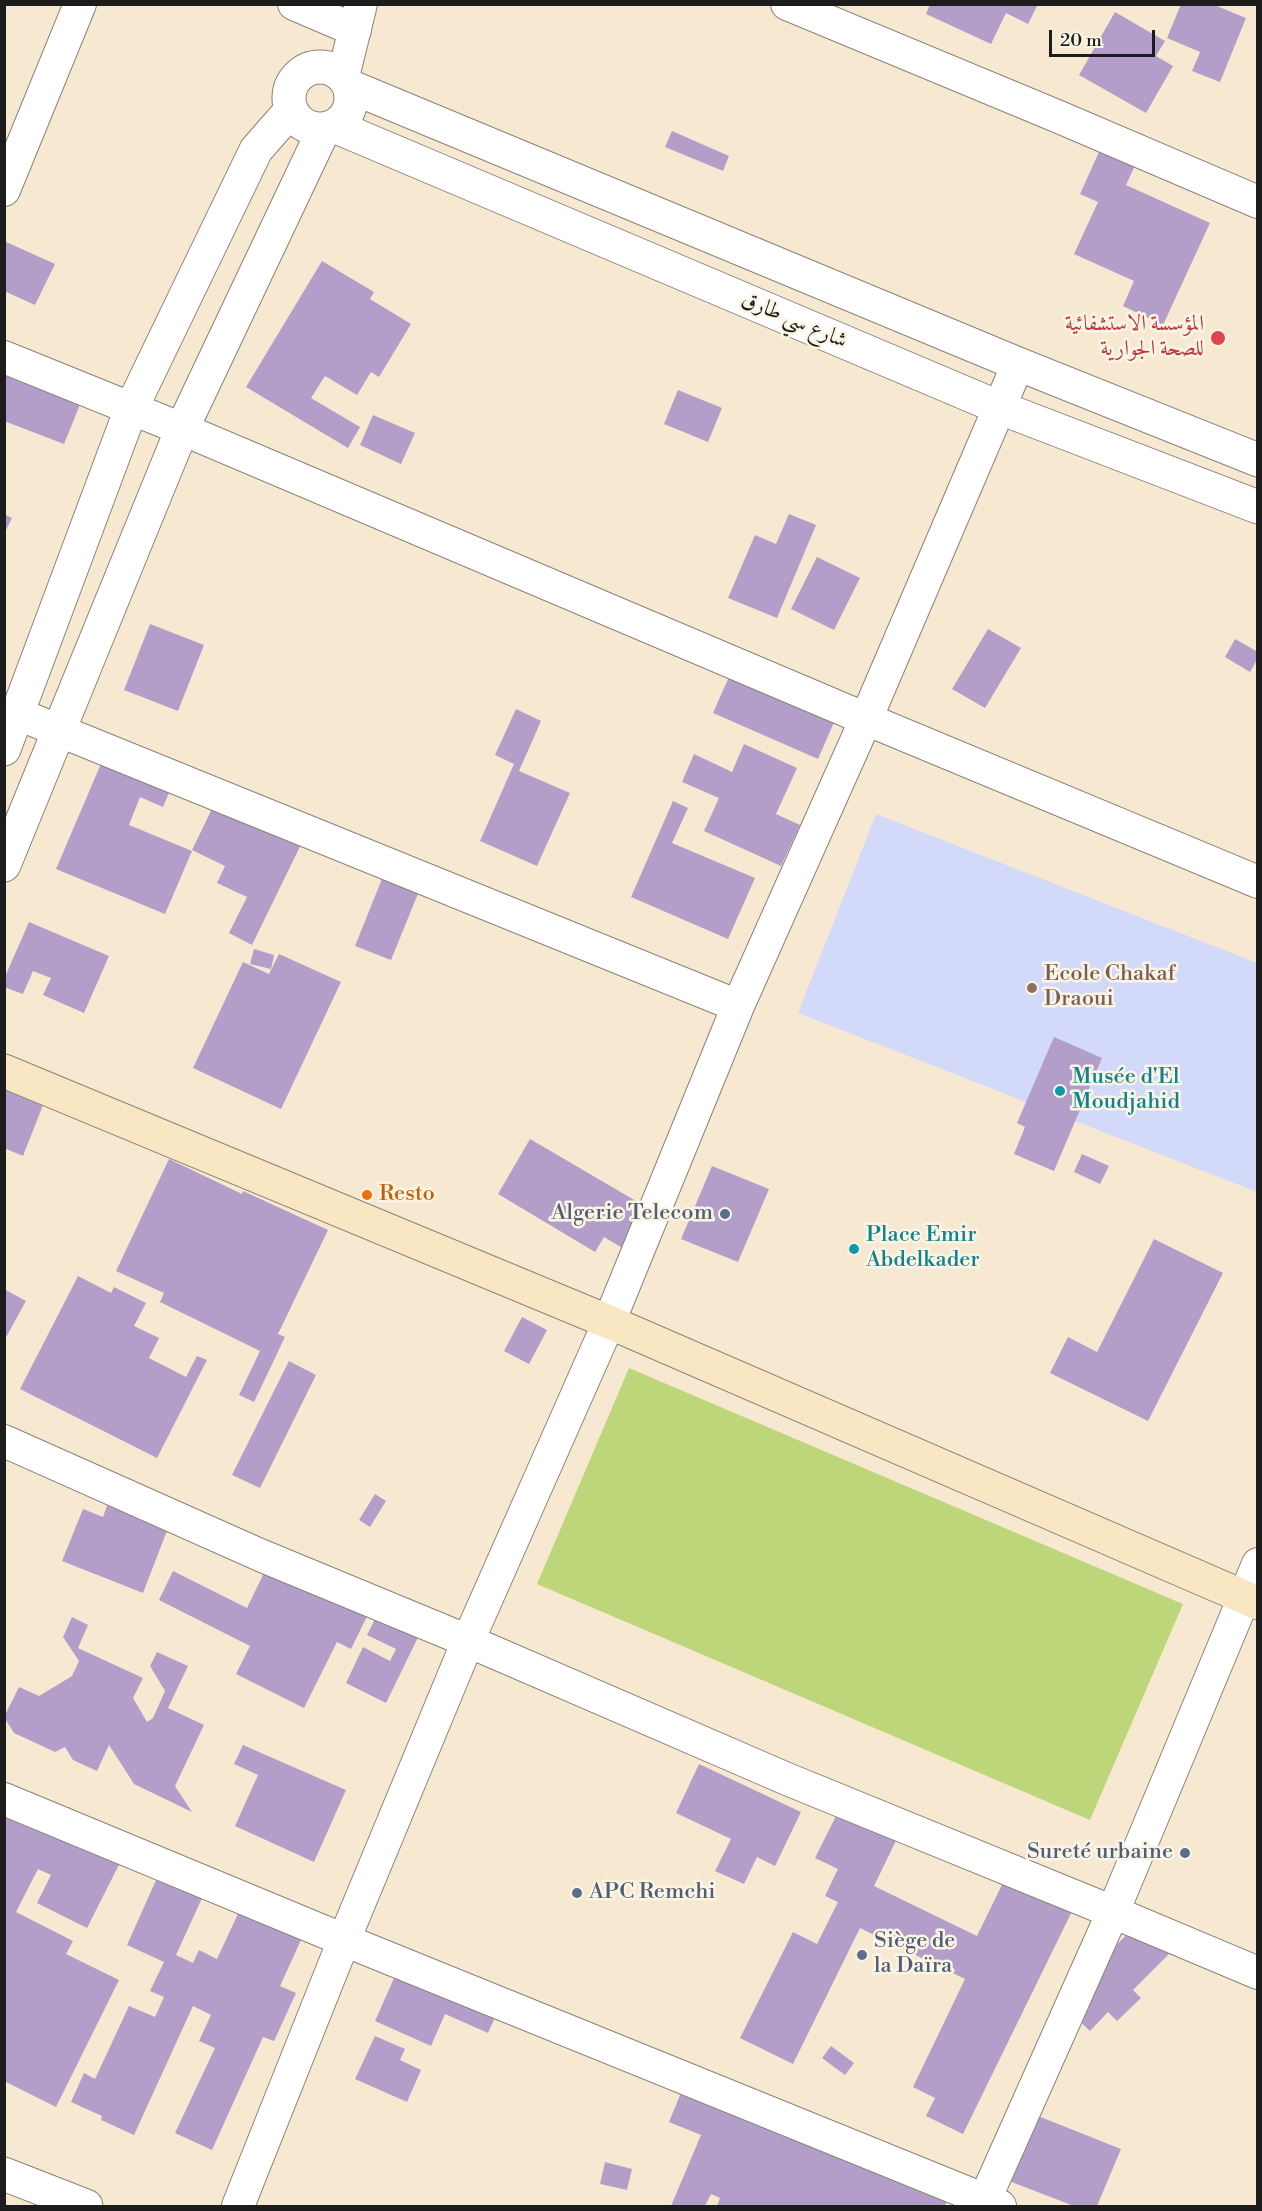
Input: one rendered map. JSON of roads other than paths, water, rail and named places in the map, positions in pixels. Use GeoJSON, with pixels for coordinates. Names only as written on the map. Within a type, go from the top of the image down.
{"type":"FeatureCollection","features":[{"type":"Feature","properties":{"kind":"main road"},"geometry":{"type":"LineString","coordinates":[[4,1071],[609,1322],[1251,1600]]}},
{"type":"Feature","properties":{"kind":"street"},"geometry":{"type":"LineString","coordinates":[[4,190],[80,4]]}},
{"type":"Feature","properties":{"kind":"street"},"geometry":{"type":"LineString","coordinates":[[294,4],[358,17],[346,81]]}},
{"type":"Feature","properties":{"kind":"street"},"geometry":{"type":"LineString","coordinates":[[787,4],[1257,202]]}},
{"type":"Feature","properties":{"kind":"street"},"geometry":{"type":"LineString","coordinates":[[4,865],[182,429],[329,128],[348,113],[351,95],[346,81],[333,70],[322,67],[311,69],[301,74],[293,83],[289,96],[291,110],[305,125],[314,129],[329,128]]}},
{"type":"Feature","properties":{"kind":"street","name":"شارع سي طارق"},"geometry":{"type":"LineString","coordinates":[[346,81],[1018,364],[1257,460]]}},
{"type":"Feature","properties":{"kind":"street"},"geometry":{"type":"LineString","coordinates":[[4,748],[131,408],[256,150],[291,110]]}},
{"type":"Feature","properties":{"kind":"street","name":"شارع سي طارق"},"geometry":{"type":"LineString","coordinates":[[329,128],[998,407],[1257,507]]}},
{"type":"Feature","properties":{"kind":"street"},"geometry":{"type":"LineString","coordinates":[[4,357],[182,429],[1257,882]]}},
{"type":"Feature","properties":{"kind":"street"},"geometry":{"type":"LineString","coordinates":[[238,2206],[344,1940],[468,1641],[609,1322],[738,1006],[866,719],[1018,364]]}},
{"type":"Feature","properties":{"kind":"street"},"geometry":{"type":"LineString","coordinates":[[18,714],[738,1006]]}},
{"type":"Feature","properties":{"kind":"street"},"geometry":{"type":"LineString","coordinates":[[4,1441],[260,1555],[468,1641],[787,1779],[1257,1973]]}},
{"type":"Feature","properties":{"kind":"street"},"geometry":{"type":"LineString","coordinates":[[4,1798],[989,2204],[1113,1912],[1251,1600],[1257,1564]]}},
{"type":"Feature","properties":{"kind":"street"},"geometry":{"type":"LineString","coordinates":[[4,2174],[86,2206]]}},
{"type":"Feature","properties":{"kind":"place","name":"المؤسسة الاستشفائية للصحة الجوارية"},"geometry":{"type":"Point","coordinates":[1218,338]}},
{"type":"Feature","properties":{"kind":"place","name":"Ecole Chakaf Draoui"},"geometry":{"type":"Point","coordinates":[1032,988]}},
{"type":"Feature","properties":{"kind":"place","name":"Musée d'El Moudjahid"},"geometry":{"type":"Point","coordinates":[1060,1091]}},
{"type":"Feature","properties":{"kind":"place","name":"Resto"},"geometry":{"type":"Point","coordinates":[367,1195]}},
{"type":"Feature","properties":{"kind":"place","name":"Algerie Telecom"},"geometry":{"type":"Point","coordinates":[725,1214]}},
{"type":"Feature","properties":{"kind":"place","name":"Place Emir Abdelkader"},"geometry":{"type":"Point","coordinates":[854,1249]}},
{"type":"Feature","properties":{"kind":"place","name":"Sureté urbaine"},"geometry":{"type":"Point","coordinates":[1185,1853]}},
{"type":"Feature","properties":{"kind":"place","name":"APC Remchi"},"geometry":{"type":"Point","coordinates":[577,1893]}},
{"type":"Feature","properties":{"kind":"place","name":"Siège de la Daïra"},"geometry":{"type":"Point","coordinates":[862,1955]}}]}
